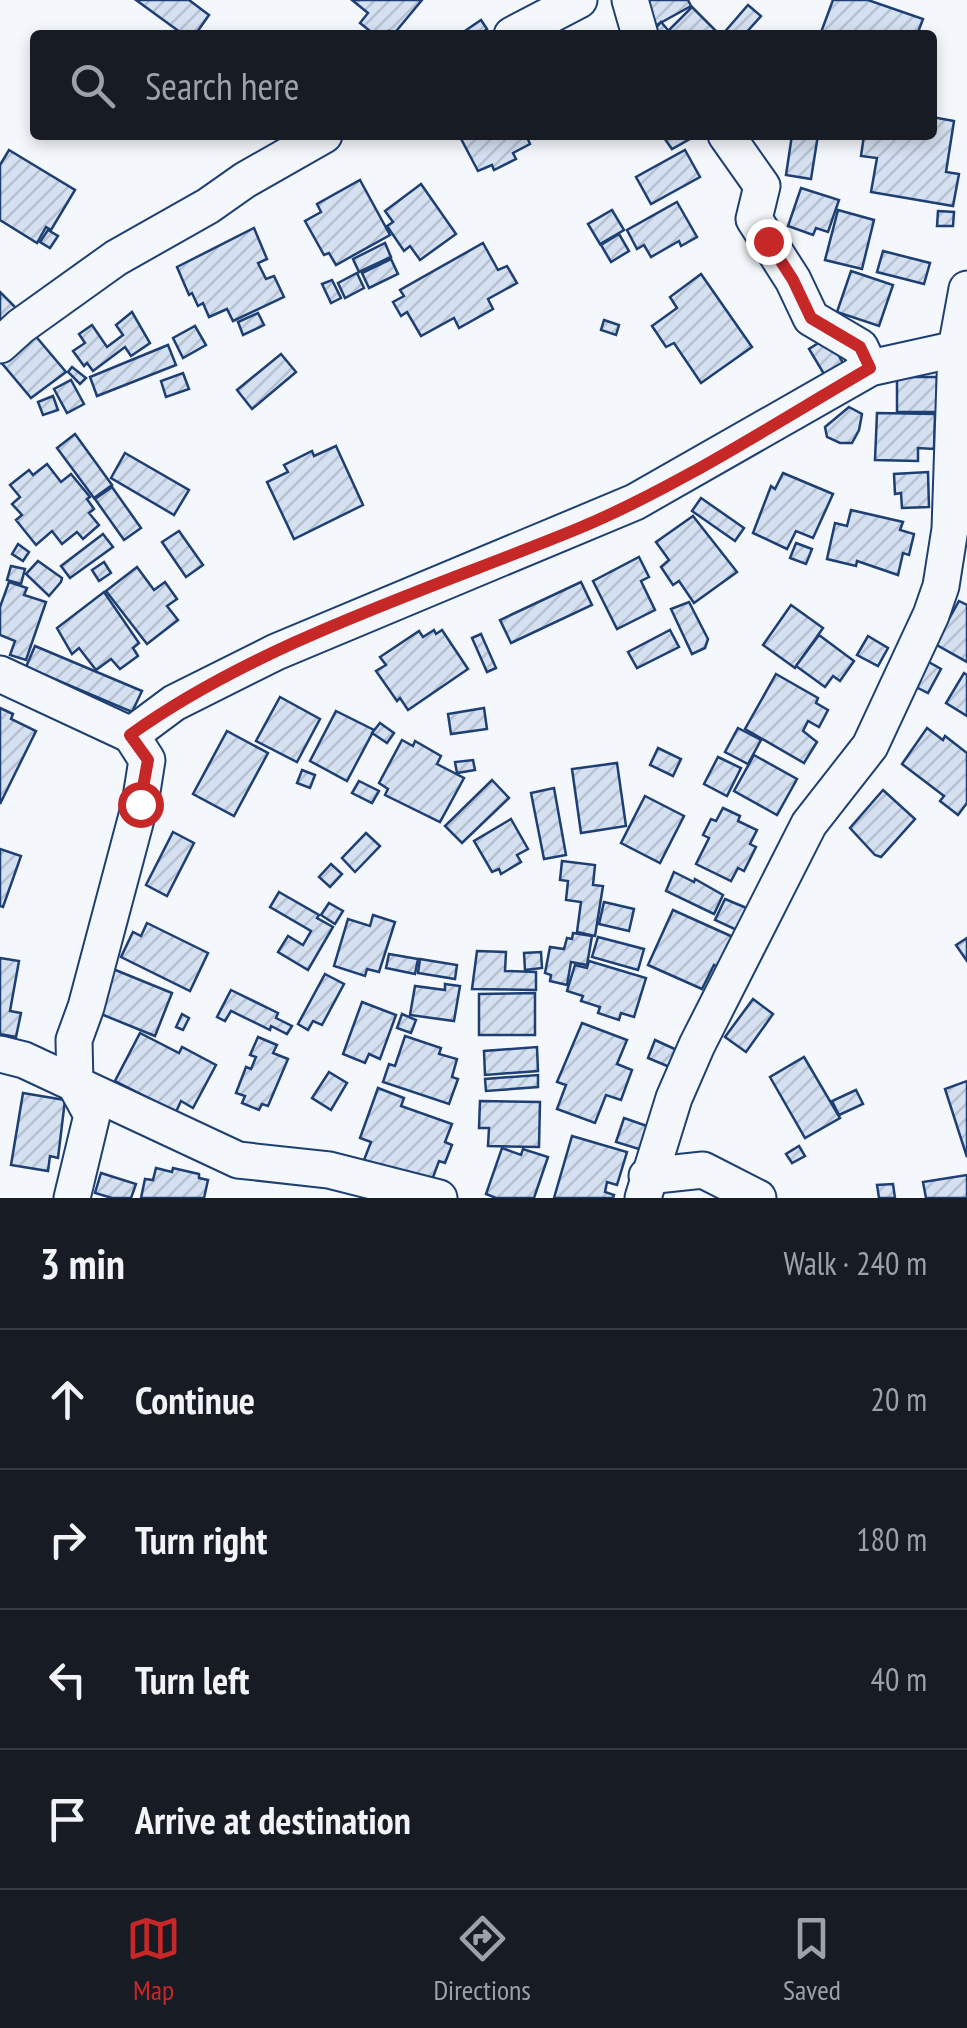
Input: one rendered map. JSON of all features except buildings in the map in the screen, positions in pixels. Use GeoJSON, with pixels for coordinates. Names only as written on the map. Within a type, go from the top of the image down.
{"type":"FeatureCollection","features":[{"type":"Feature","properties":{"kind":"street"},"geometry":{"type":"LineString","coordinates":[[522,30],[579,0]]}},
{"type":"Feature","properties":{"kind":"street"},"geometry":{"type":"LineString","coordinates":[[630,0],[639,30]]}},
{"type":"Feature","properties":{"kind":"street"},"geometry":{"type":"LineString","coordinates":[[0,345],[116,258],[315,140]]}},
{"type":"Feature","properties":{"kind":"street"},"geometry":{"type":"LineString","coordinates":[[730,140],[762,186],[754,219],[793,280],[811,318],[860,347],[870,368]]}},
{"type":"Feature","properties":{"kind":"street"},"geometry":{"type":"LineString","coordinates":[[645,1187],[674,1098],[696,1046],[809,824],[870,746],[954,592],[950,529],[956,349],[967,289]]}},
{"type":"Feature","properties":{"kind":"street"},"geometry":{"type":"LineString","coordinates":[[130,735],[174,703],[276,652],[636,502],[870,368],[956,349]]}},
{"type":"Feature","properties":{"kind":"street"},"geometry":{"type":"LineString","coordinates":[[0,674],[130,735],[148,760],[140,804],[74,1040],[75,1084],[92,1115],[72,1198]]}},
{"type":"Feature","properties":{"kind":"street"},"geometry":{"type":"LineString","coordinates":[[0,1054],[24,1060],[238,1160],[329,1170],[439,1198]]}},
{"type":"Feature","properties":{"kind":"street"},"geometry":{"type":"LineString","coordinates":[[645,1187],[703,1170],[758,1198]]}},
{"type":"Feature","properties":{"kind":"route"},"geometry":{"type":"LineString","coordinates":[[140,804],[148,760],[130,735],[174,703],[276,652],[636,502],[870,368],[860,347],[811,318],[768,241]]}}]}
